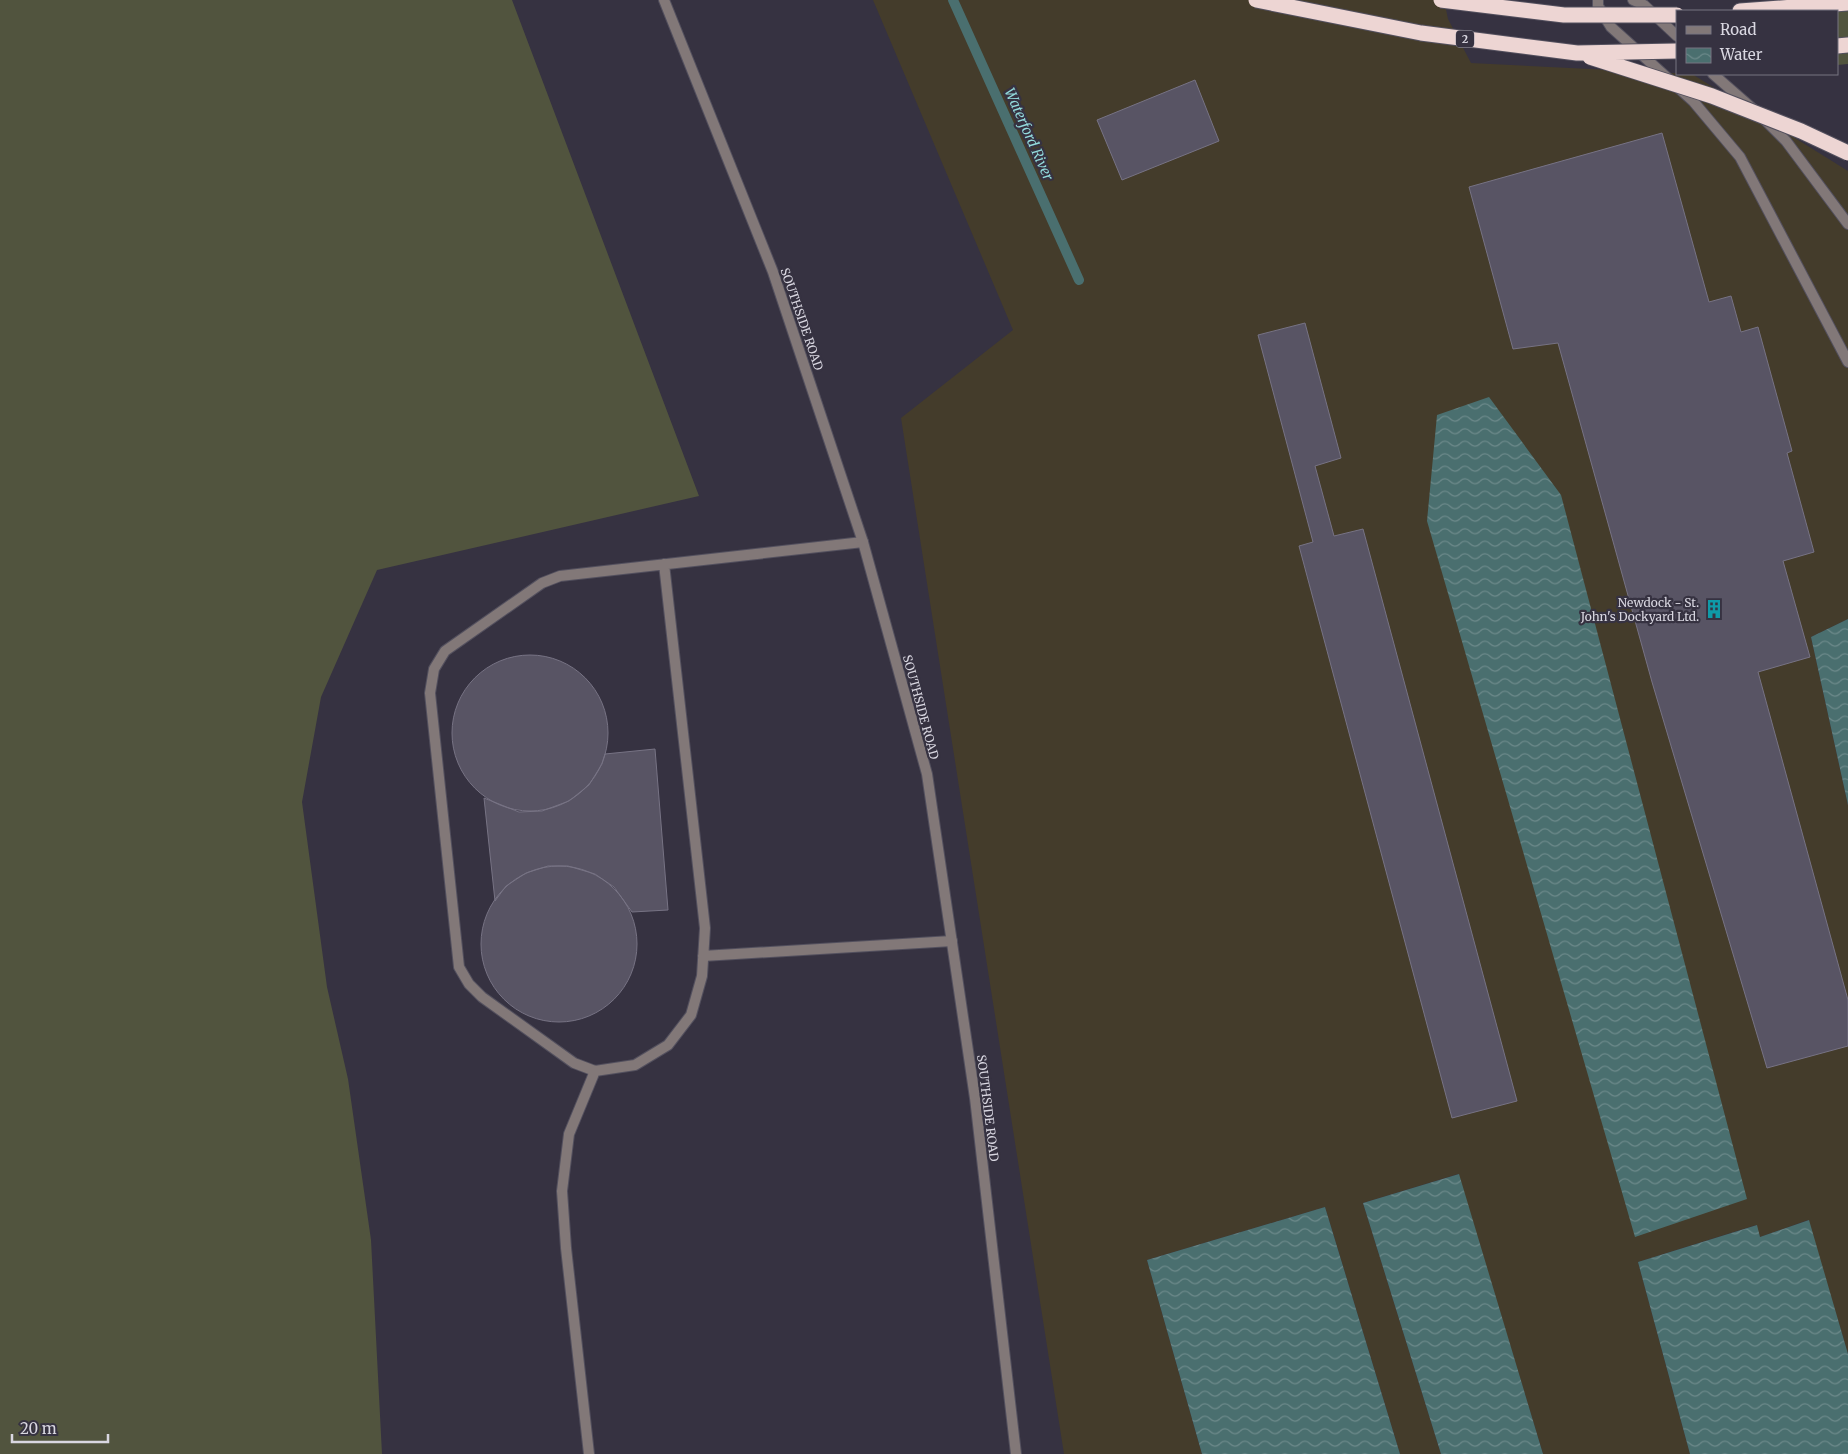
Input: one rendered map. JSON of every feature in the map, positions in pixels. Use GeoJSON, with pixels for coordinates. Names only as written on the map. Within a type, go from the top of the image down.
{"type":"FeatureCollection","features":[{"type":"Feature","properties":{"kind":"highway","name":"2"},"geometry":{"type":"LineString","coordinates":[[1256,0],[1421,33],[1577,53],[1676,51]]}},
{"type":"Feature","properties":{"kind":"highway"},"geometry":{"type":"LineString","coordinates":[[1440,0],[1564,15],[1676,15]]}},
{"type":"Feature","properties":{"kind":"highway"},"geometry":{"type":"LineString","coordinates":[[1752,10],[1848,2]]}},
{"type":"Feature","properties":{"kind":"highway"},"geometry":{"type":"LineString","coordinates":[[1577,53],[1712,96],[1800,131],[1848,153]]}},
{"type":"Feature","properties":{"kind":"street","name":"SOUTHSIDE ROAD"},"geometry":{"type":"LineString","coordinates":[[664,0],[773,272],[863,542],[927,774],[975,1098],[1016,1454]]}},
{"type":"Feature","properties":{"kind":"street"},"geometry":{"type":"LineString","coordinates":[[1598,0],[1598,6],[1611,27],[1693,100],[1740,156],[1848,362]]}},
{"type":"Feature","properties":{"kind":"street"},"geometry":{"type":"LineString","coordinates":[[1633,0],[1644,5],[1676,35]]}},
{"type":"Feature","properties":{"kind":"street"},"geometry":{"type":"LineString","coordinates":[[1714,75],[1786,141],[1848,224]]}},
{"type":"Feature","properties":{"kind":"street"},"geometry":{"type":"LineString","coordinates":[[664,564],[705,928],[702,976],[691,1015],[668,1045],[635,1065],[595,1071],[574,1063],[482,998],[469,984],[459,967],[430,693],[434,669],[445,651],[542,583],[560,576],[664,564],[863,542]]}},
{"type":"Feature","properties":{"kind":"street"},"geometry":{"type":"LineString","coordinates":[[703,956],[952,941]]}},
{"type":"Feature","properties":{"kind":"street"},"geometry":{"type":"LineString","coordinates":[[589,1454],[566,1248],[562,1191],[569,1134],[595,1071]]}},
{"type":"Feature","properties":{"kind":"shaded area"},"geometry":{"type":"Polygon","coordinates":[[[0,0],[512,0],[699,496],[377,570],[321,697],[302,802],[327,987],[348,1079],[371,1240],[382,1454],[0,1454],[0,0]]]}},
{"type":"Feature","properties":{"kind":"shaded area"},"geometry":{"type":"Polygon","coordinates":[[[873,0],[1444,0],[1448,19],[1471,63],[1694,75],[1848,171],[1848,619],[1811,637],[1848,805],[1848,1354],[1808,1220],[1760,1237],[1756,1225],[1638,1262],[1690,1454],[1543,1454],[1458,1174],[1363,1203],[1441,1454],[1400,1454],[1325,1207],[1147,1260],[1202,1454],[1064,1454],[901,418],[1013,330],[873,0]]]}},
{"type":"Feature","properties":{"kind":"shaded area"},"geometry":{"type":"Polygon","coordinates":[[[1781,0],[1848,0],[1848,64],[1838,65],[1838,10],[1789,10],[1781,0]]]}},
{"type":"Feature","properties":{"kind":"water"},"geometry":{"type":"Polygon","coordinates":[[[1489,397],[1561,495],[1747,1199],[1635,1237],[1427,521],[1437,415],[1489,397]]]}},
{"type":"Feature","properties":{"kind":"water"},"geometry":{"type":"Polygon","coordinates":[[[1848,619],[1848,805],[1811,637],[1848,619]]]}},
{"type":"Feature","properties":{"kind":"water"},"geometry":{"type":"Polygon","coordinates":[[[1459,1174],[1543,1454],[1441,1454],[1363,1203],[1459,1174]]]}},
{"type":"Feature","properties":{"kind":"water"},"geometry":{"type":"Polygon","coordinates":[[[1325,1207],[1400,1454],[1202,1454],[1147,1260],[1325,1207]]]}},
{"type":"Feature","properties":{"kind":"water"},"geometry":{"type":"Polygon","coordinates":[[[1809,1220],[1848,1354],[1848,1454],[1690,1454],[1638,1262],[1757,1225],[1760,1237],[1809,1220]]]}},
{"type":"Feature","properties":{"kind":"building"},"geometry":{"type":"Polygon","coordinates":[[[1195,80],[1219,141],[1122,180],[1097,120],[1195,80]]]}},
{"type":"Feature","properties":{"kind":"building","name":"Newdock - St. John's Dockyard Ltd."},"geometry":{"type":"Polygon","coordinates":[[[1662,133],[1709,302],[1731,296],[1741,332],[1758,327],[1792,451],[1787,453],[1814,552],[1783,561],[1810,657],[1758,672],[1848,1000],[1848,1046],[1767,1068],[1652,682],[1558,343],[1513,349],[1469,187],[1662,133]]]}},
{"type":"Feature","properties":{"kind":"building"},"geometry":{"type":"Polygon","coordinates":[[[1305,323],[1341,458],[1315,466],[1334,536],[1363,529],[1517,1101],[1452,1118],[1299,546],[1313,542],[1258,335],[1305,323]]]}},
{"type":"Feature","properties":{"kind":"building"},"geometry":{"type":"Polygon","coordinates":[[[522,655],[538,655],[553,658],[567,664],[580,672],[591,683],[605,710],[608,733],[607,748],[599,770],[591,783],[580,794],[553,808],[538,811],[522,811],[507,808],[493,802],[480,794],[469,783],[455,756],[452,741],[452,725],[455,710],[461,696],[469,683],[480,672],[507,658],[522,655]]]}},
{"type":"Feature","properties":{"kind":"building"},"geometry":{"type":"Polygon","coordinates":[[[655,749],[668,910],[632,912],[614,887],[595,874],[568,866],[548,866],[526,873],[506,886],[495,901],[484,798],[519,812],[542,811],[569,801],[589,785],[602,764],[605,754],[655,749]]]}},
{"type":"Feature","properties":{"kind":"building"},"geometry":{"type":"Polygon","coordinates":[[[551,866],[567,866],[582,869],[596,875],[609,883],[620,894],[634,921],[637,944],[636,959],[628,981],[620,994],[609,1005],[582,1019],[567,1022],[551,1022],[536,1019],[522,1013],[509,1005],[498,994],[484,967],[481,952],[481,936],[484,921],[490,907],[498,894],[509,883],[536,869],[551,866]]]}},
{"type":"Feature","properties":{"kind":"waterway","name":"Waterford River"},"geometry":{"type":"LineString","coordinates":[[953,0],[1079,280]]}},
{"type":"Feature","properties":{"kind":"place","name":"Newdock - St. John's Dockyard Ltd."},"geometry":{"type":"Point","coordinates":[1714,609]}}]}
